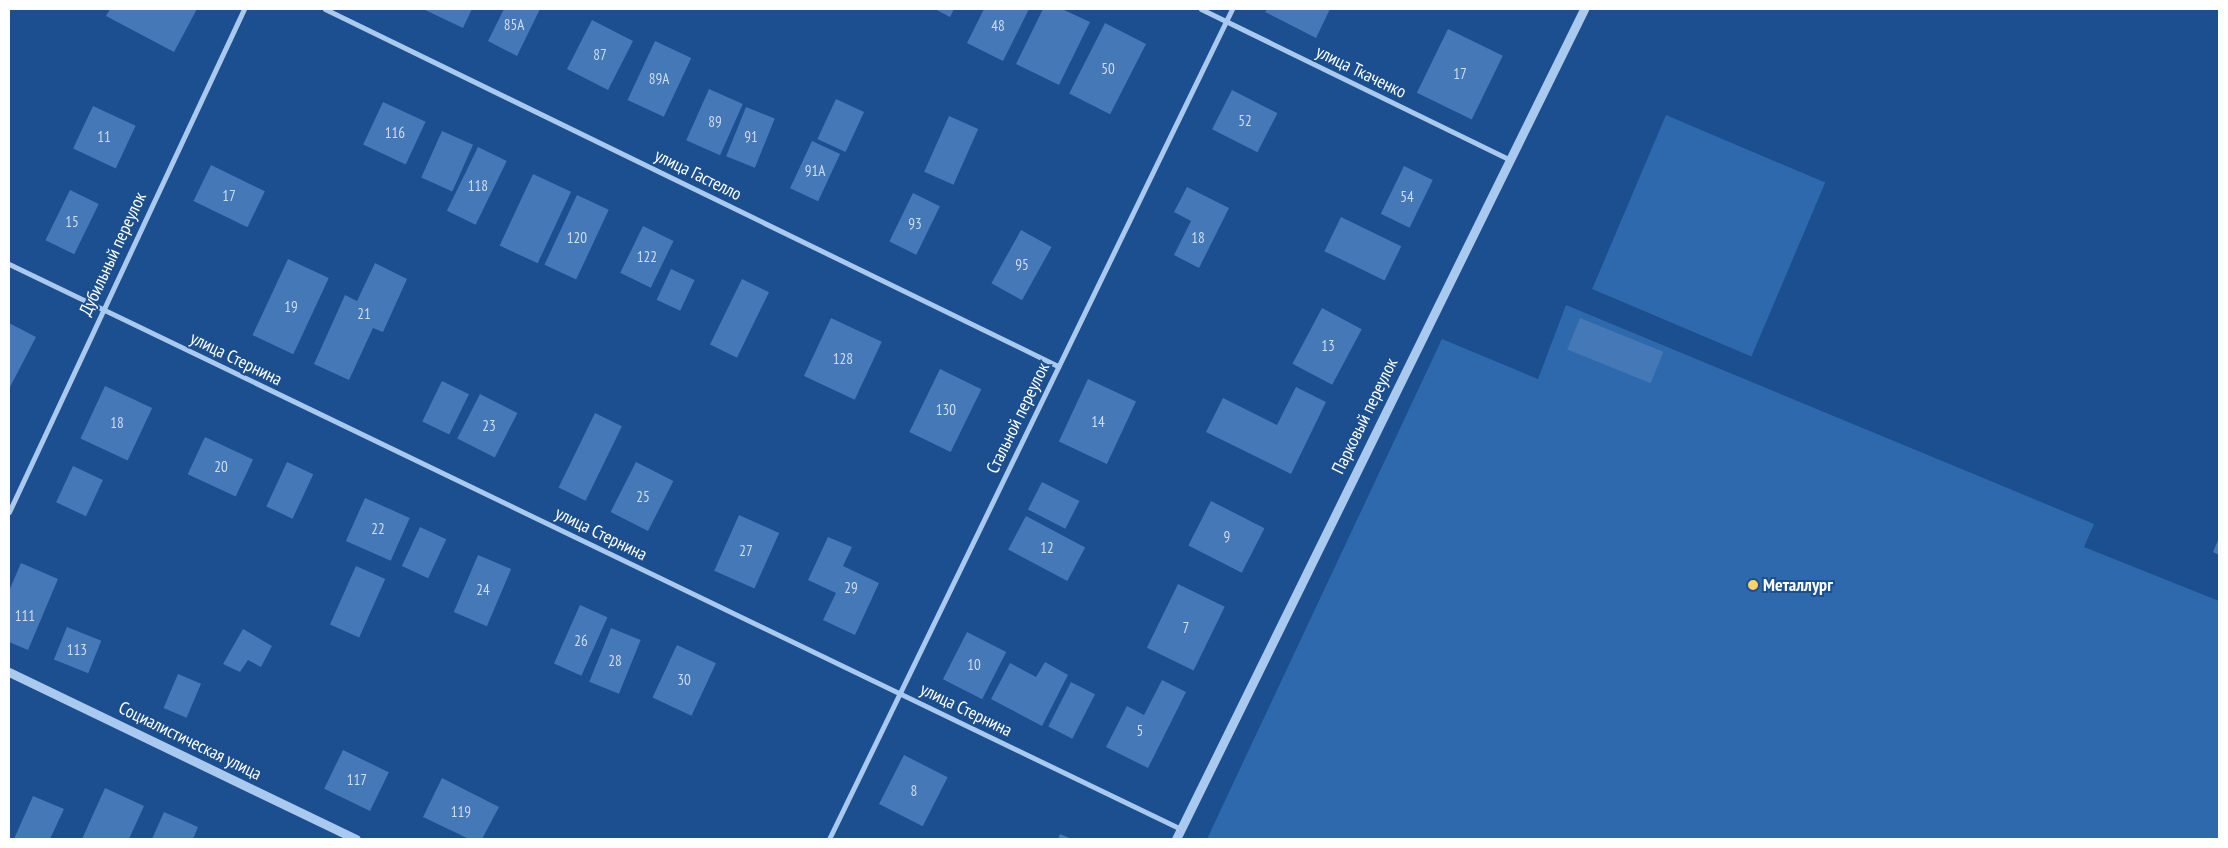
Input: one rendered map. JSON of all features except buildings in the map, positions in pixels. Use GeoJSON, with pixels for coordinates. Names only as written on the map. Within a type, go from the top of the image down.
{"type":"FeatureCollection","features":[{"type":"Feature","properties":{"kind":"street","name":"Дубильный переулок"},"geometry":{"type":"LineString","coordinates":[[9,512],[102,309],[244,9]]}},
{"type":"Feature","properties":{"kind":"street","name":"улица Гастелло"},"geometry":{"type":"LineString","coordinates":[[325,9],[1058,366]]}},
{"type":"Feature","properties":{"kind":"street","name":"улица Ткаченко"},"geometry":{"type":"LineString","coordinates":[[1201,9],[1508,159]]}},
{"type":"Feature","properties":{"kind":"street","name":"Стальной переулок"},"geometry":{"type":"LineString","coordinates":[[829,839],[1232,9]]}},
{"type":"Feature","properties":{"kind":"street","name":"Парковый переулок"},"geometry":{"type":"LineString","coordinates":[[1176,839],[1508,159],[1584,9]]}},
{"type":"Feature","properties":{"kind":"street","name":"улица Стернина"},"geometry":{"type":"LineString","coordinates":[[9,264],[1181,829]]}},
{"type":"Feature","properties":{"kind":"street","name":"Социалистическая улица"},"geometry":{"type":"LineString","coordinates":[[9,672],[356,839]]}},
{"type":"Feature","properties":{"kind":"shaded area"},"geometry":{"type":"Polygon","coordinates":[[[1666,115],[1825,183],[1751,357],[1592,289],[1666,115]]]}},
{"type":"Feature","properties":{"kind":"shaded area","name":"Металлург"},"geometry":{"type":"Polygon","coordinates":[[[1566,305],[2094,524],[2084,547],[2219,601],[2219,839],[1207,839],[1442,339],[1538,379],[1566,305]]]}},
{"type":"Feature","properties":{"kind":"place","name":"Металлург"},"geometry":{"type":"Point","coordinates":[1753,585]}}]}
